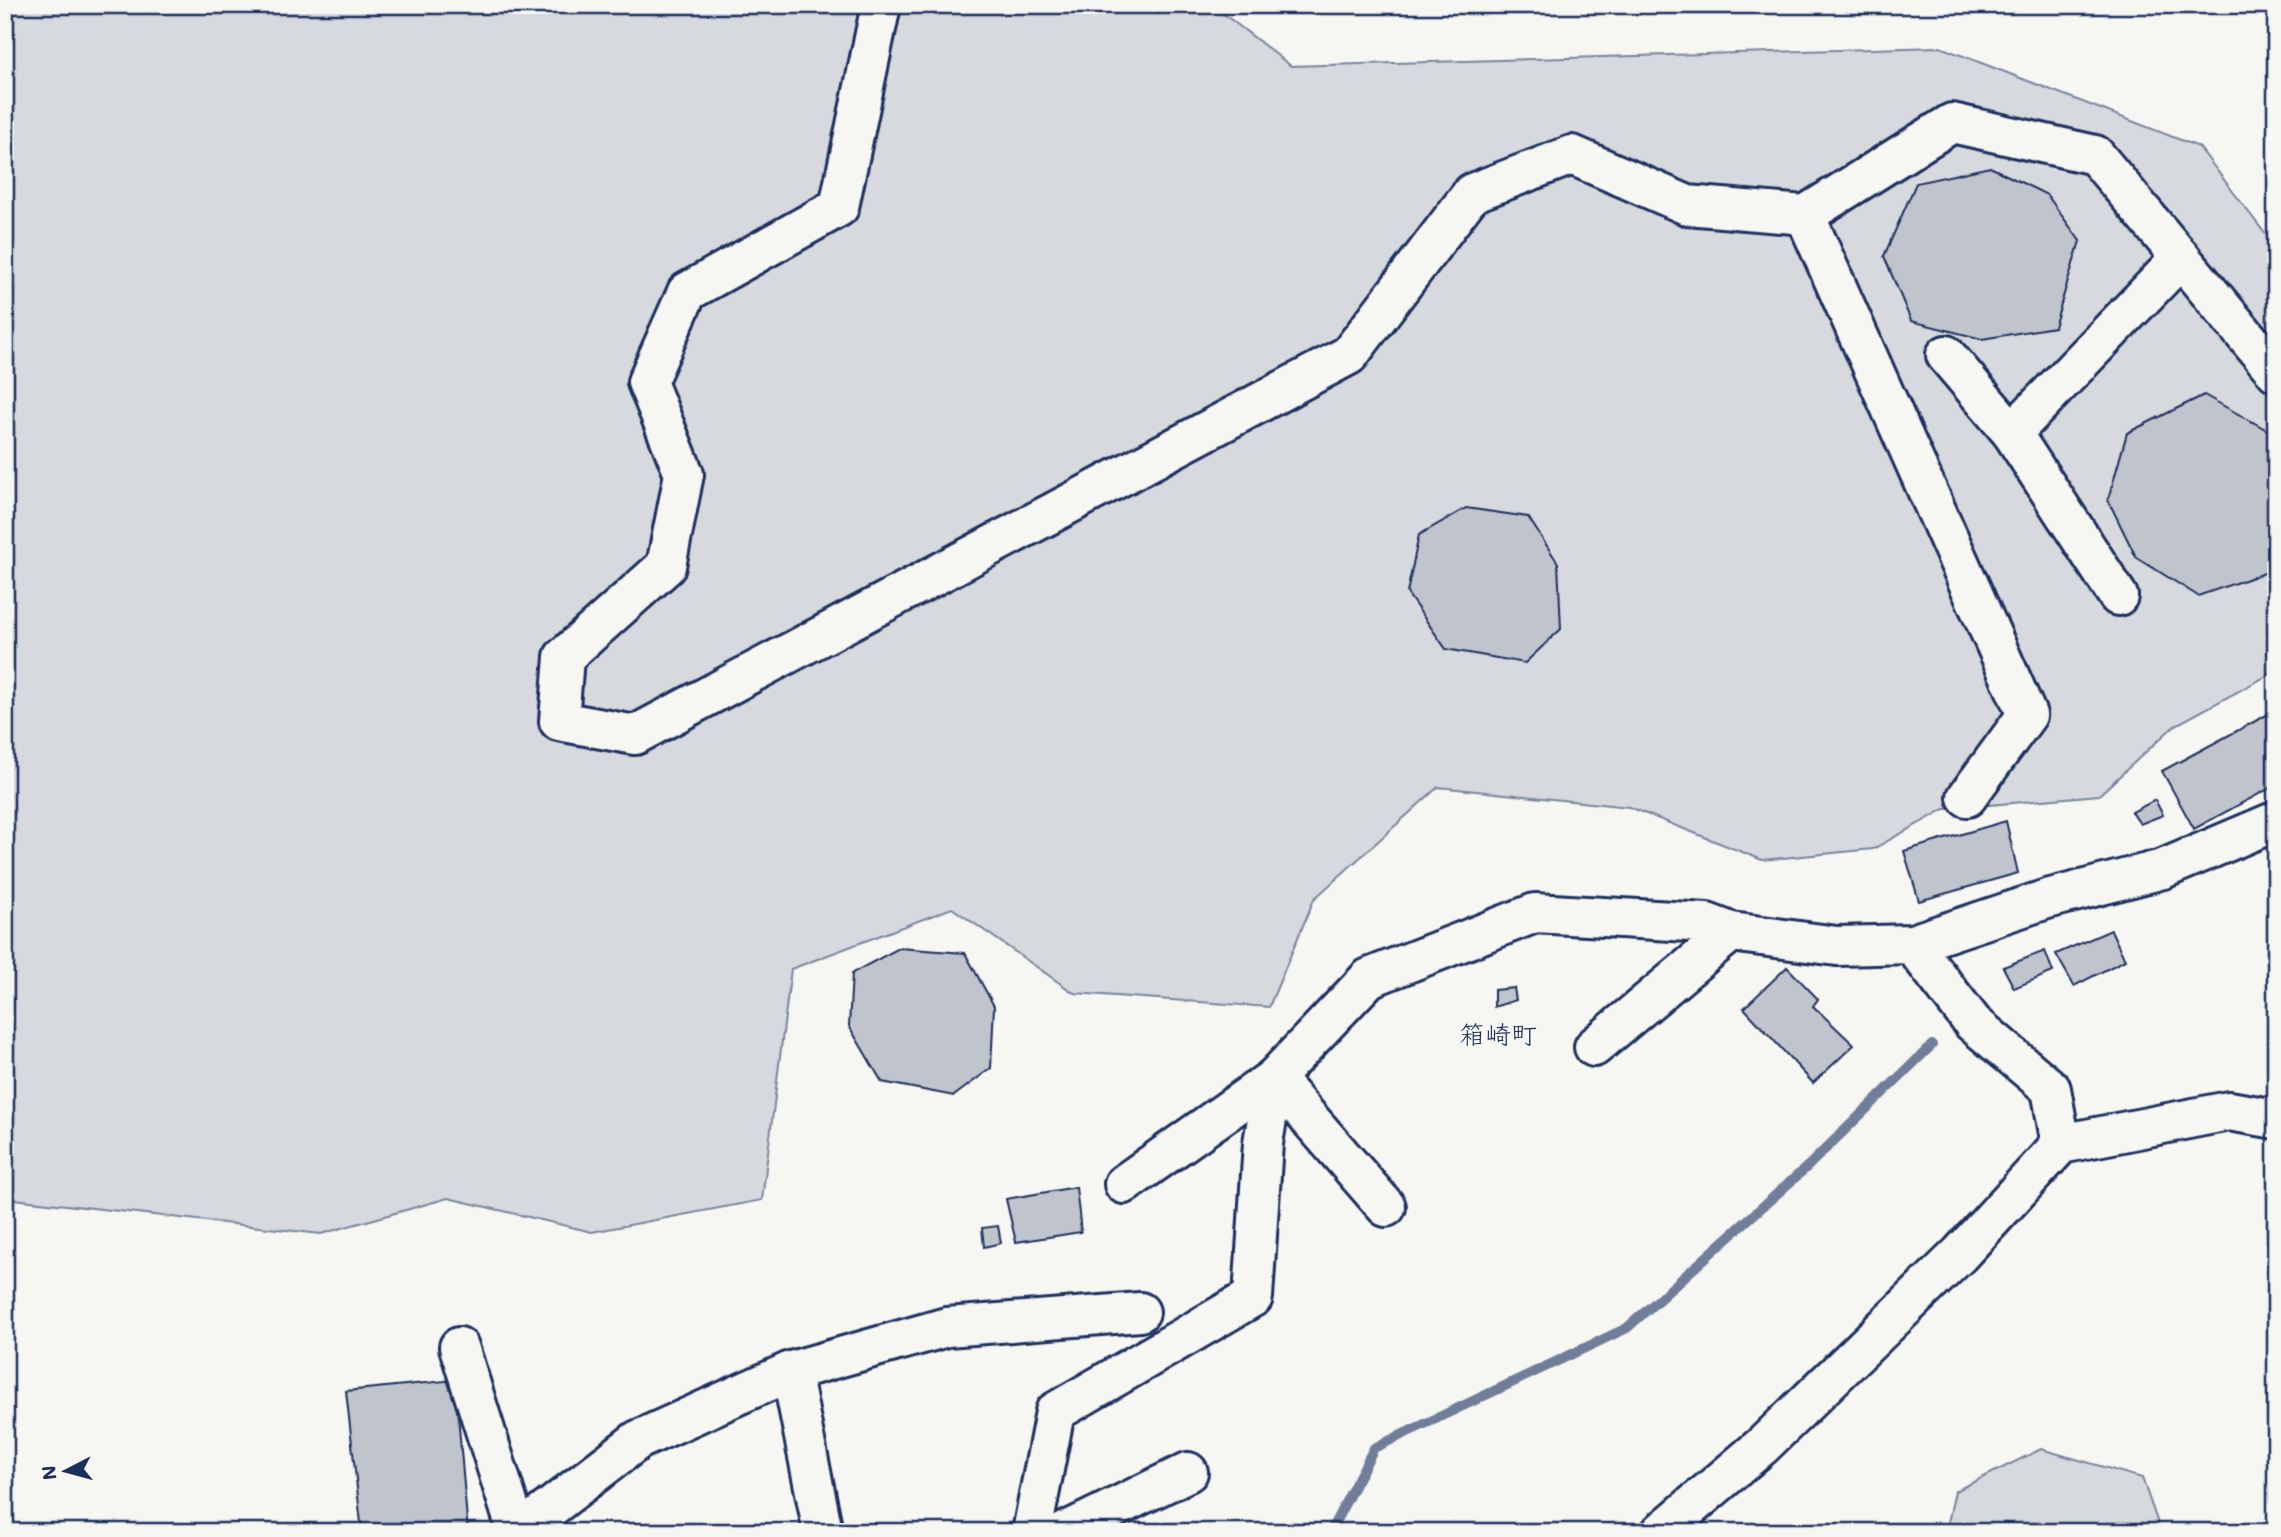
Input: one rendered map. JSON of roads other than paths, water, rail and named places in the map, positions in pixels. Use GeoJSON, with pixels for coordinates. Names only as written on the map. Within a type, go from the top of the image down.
{"type":"FeatureCollection","features":[{"type":"Feature","properties":{"kind":"lane"},"geometry":{"type":"LineString","coordinates":[[881,5],[839,207],[687,292],[647,382],[684,474],[666,566],[564,657],[559,721],[635,735],[1349,355],[1472,193],[1572,155],[1687,205],[1805,215],[1952,123],[2095,155],[2276,372]]}},
{"type":"Feature","properties":{"kind":"lane"},"geometry":{"type":"LineString","coordinates":[[1805,215],[2028,715],[1967,797]]}},
{"type":"Feature","properties":{"kind":"lane"},"geometry":{"type":"LineString","coordinates":[[2012,433],[2181,258]]}},
{"type":"Feature","properties":{"kind":"lane"},"geometry":{"type":"LineString","coordinates":[[1946,355],[2012,433],[2118,596]]}},
{"type":"Feature","properties":{"kind":"lane"},"geometry":{"type":"LineString","coordinates":[[1124,1184],[1274,1077],[1369,978],[1535,913],[1707,923],[1731,932],[1837,946],[1912,944],[2047,899],[2163,869],[2276,821]]}},
{"type":"Feature","properties":{"kind":"lane"},"geometry":{"type":"LineString","coordinates":[[1594,1047],[1731,932]]}},
{"type":"Feature","properties":{"kind":"lane"},"geometry":{"type":"LineString","coordinates":[[1912,944],[1973,1023],[2051,1089],[2061,1144]]}},
{"type":"Feature","properties":{"kind":"lane"},"geometry":{"type":"LineString","coordinates":[[1274,1077],[1386,1208]]}},
{"type":"Feature","properties":{"kind":"lane"},"geometry":{"type":"LineString","coordinates":[[1032,1532],[1055,1412],[1253,1297],[1263,1143],[1274,1077]]}},
{"type":"Feature","properties":{"kind":"lane"},"geometry":{"type":"LineString","coordinates":[[1661,1532],[1762,1446],[1930,1283],[2061,1144],[2229,1111],[2276,1119]]}},
{"type":"Feature","properties":{"kind":"lane"},"geometry":{"type":"LineString","coordinates":[[460,1347],[518,1532],[638,1440],[791,1371],[947,1327],[1140,1312]]}},
{"type":"Feature","properties":{"kind":"lane"},"geometry":{"type":"LineString","coordinates":[[791,1371],[824,1532]]}},
{"type":"Feature","properties":{"kind":"lane"},"geometry":{"type":"LineString","coordinates":[[1065,1532],[1188,1472]]}},
{"type":"Feature","properties":{"kind":"waterway"},"geometry":{"type":"LineString","coordinates":[[1330,1532],[1374,1448],[1627,1328],[1808,1166],[1932,1045]]}},
{"type":"Feature","properties":{"kind":"district","name":"箱崎町"},"geometry":{"type":"Point","coordinates":[1498,1035]}}]}
